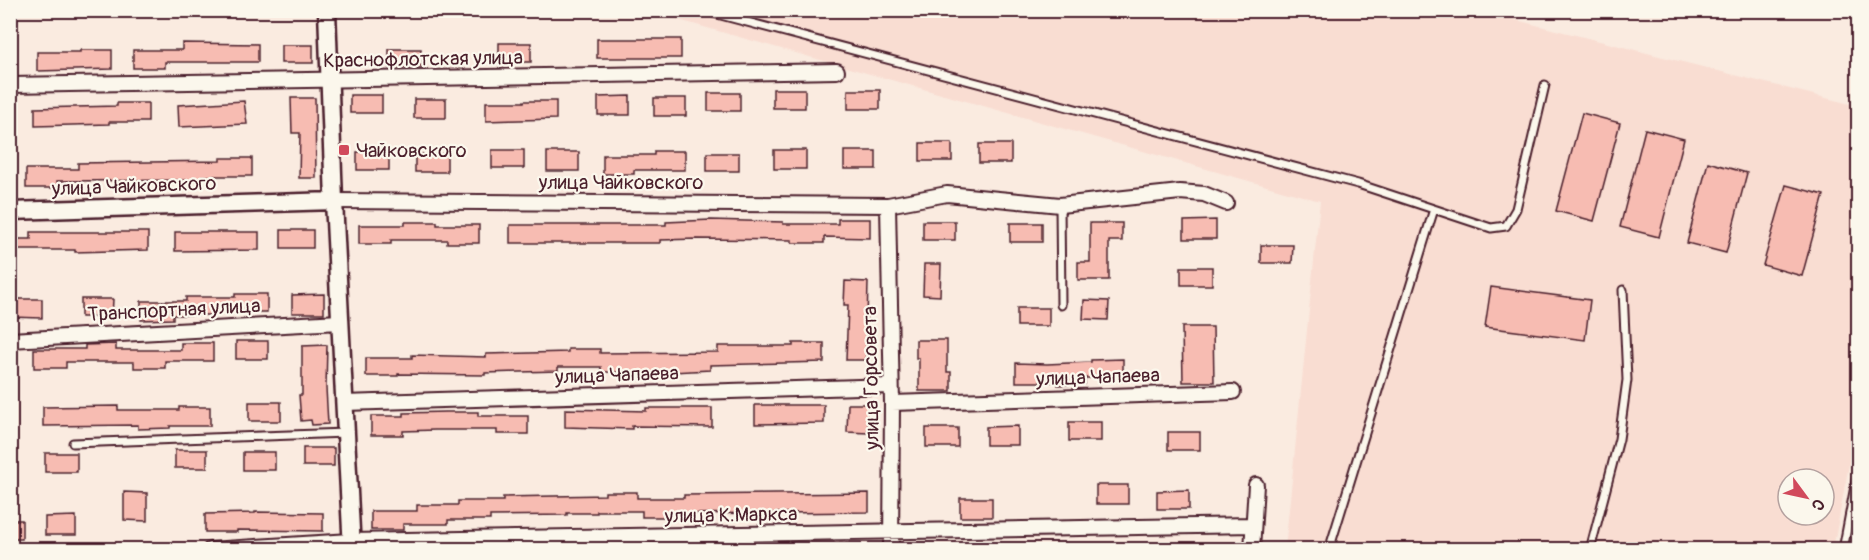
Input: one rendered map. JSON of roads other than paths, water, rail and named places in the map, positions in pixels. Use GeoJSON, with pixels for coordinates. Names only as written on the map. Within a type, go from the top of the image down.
{"type":"FeatureCollection","features":[{"type":"Feature","properties":{"kind":"street"},"geometry":{"type":"LineString","coordinates":[[327,10],[334,201],[352,545]]}},
{"type":"Feature","properties":{"kind":"street","name":"Краснофлотская улица"},"geometry":{"type":"LineString","coordinates":[[10,86],[837,71]]}},
{"type":"Feature","properties":{"kind":"street","name":"улица Чайковского"},"geometry":{"type":"LineString","coordinates":[[10,211],[334,201],[888,205],[947,194],[1060,205],[1180,192],[1204,194],[1226,203]]}},
{"type":"Feature","properties":{"kind":"street","name":"улица Горсовета"},"geometry":{"type":"LineString","coordinates":[[888,205],[892,403],[891,549]]}},
{"type":"Feature","properties":{"kind":"street","name":"Транспортная улица"},"geometry":{"type":"LineString","coordinates":[[10,340],[340,322]]}},
{"type":"Feature","properties":{"kind":"street","name":"улица Чапаева"},"geometry":{"type":"LineString","coordinates":[[344,403],[891,386]]}},
{"type":"Feature","properties":{"kind":"street","name":"улица Чапаева"},"geometry":{"type":"LineString","coordinates":[[892,403],[1233,393]]}},
{"type":"Feature","properties":{"kind":"street"},"geometry":{"type":"LineString","coordinates":[[1252,549],[1256,485]]}},
{"type":"Feature","properties":{"kind":"street","name":"улица К.Маркса"},"geometry":{"type":"LineString","coordinates":[[210,549],[891,531],[1253,525]]}},
{"type":"Feature","properties":{"kind":"lane"},"geometry":{"type":"LineString","coordinates":[[702,10],[1325,175],[1491,228],[1506,226],[1516,209],[1545,85]]}},
{"type":"Feature","properties":{"kind":"lane"},"geometry":{"type":"LineString","coordinates":[[1060,205],[1061,305]]}},
{"type":"Feature","properties":{"kind":"lane"},"geometry":{"type":"LineString","coordinates":[[1329,549],[1434,209]]}},
{"type":"Feature","properties":{"kind":"lane"},"geometry":{"type":"LineString","coordinates":[[1590,549],[1619,440],[1626,392],[1623,290]]}},
{"type":"Feature","properties":{"kind":"lane"},"geometry":{"type":"LineString","coordinates":[[73,443],[346,433]]}},
{"type":"Feature","properties":{"kind":"lane"},"geometry":{"type":"LineString","coordinates":[[1843,549],[1858,470]]}},
{"type":"Feature","properties":{"kind":"place","name":"Чайковского"},"geometry":{"type":"Point","coordinates":[344,150]}}]}
